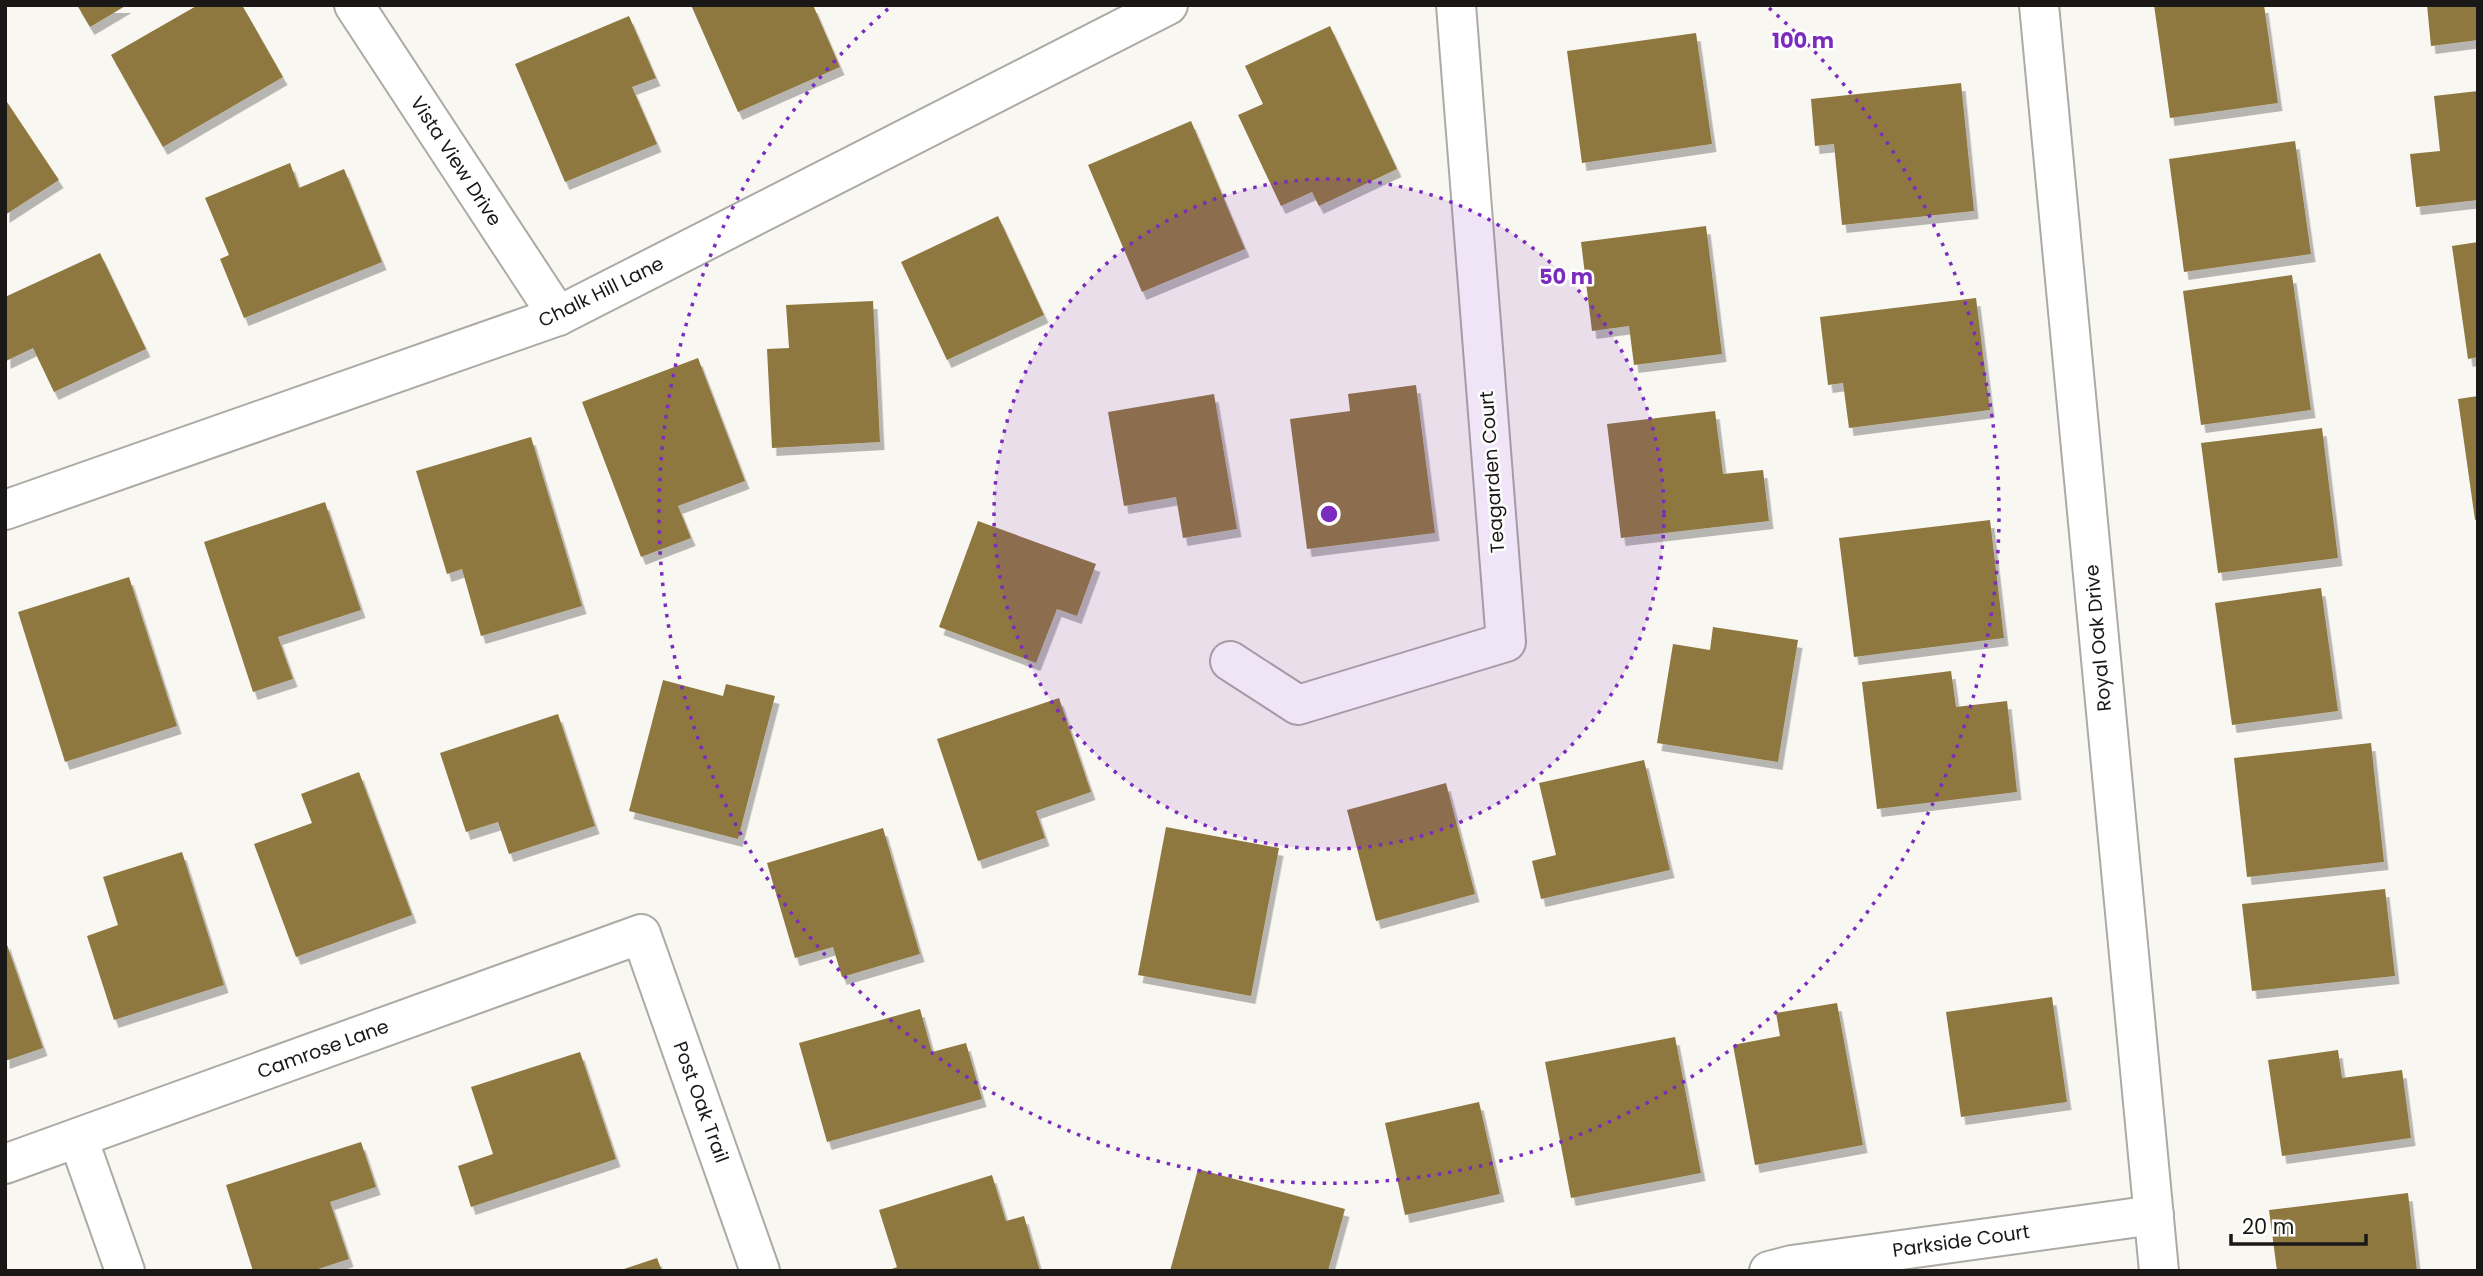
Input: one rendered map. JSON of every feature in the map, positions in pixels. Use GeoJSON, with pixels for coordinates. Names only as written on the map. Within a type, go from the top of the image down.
{"type":"FeatureCollection","features":[{"type":"Feature","properties":{"kind":"street","name":"Vista View Drive"},"geometry":{"type":"LineString","coordinates":[[354,5],[558,316]]}},
{"type":"Feature","properties":{"kind":"street","name":"Chalk Hill Lane"},"geometry":{"type":"LineString","coordinates":[[5,510],[558,316],[1168,5]]}},
{"type":"Feature","properties":{"kind":"street","name":"Teagarden Court"},"geometry":{"type":"LineString","coordinates":[[1230,661],[1298,705],[1506,642],[1456,5]]}},
{"type":"Feature","properties":{"kind":"street","name":"Royal Oak Drive"},"geometry":{"type":"LineString","coordinates":[[2039,5],[2159,1271]]}},
{"type":"Feature","properties":{"kind":"street","name":"Camrose Lane"},"geometry":{"type":"LineString","coordinates":[[5,1164],[641,934]]}},
{"type":"Feature","properties":{"kind":"street","name":"Post Oak Trail"},"geometry":{"type":"LineString","coordinates":[[641,934],[760,1271]]}},
{"type":"Feature","properties":{"kind":"street"},"geometry":{"type":"LineString","coordinates":[[78,1138],[125,1271]]}},
{"type":"Feature","properties":{"kind":"street","name":"Parkside Court"},"geometry":{"type":"LineString","coordinates":[[1769,1271],[1792,1265],[2154,1215]]}},
{"type":"Feature","properties":{"kind":"building"},"geometry":{"type":"Polygon","coordinates":[[[77,5],[127,5],[90,27],[77,5]]]}},
{"type":"Feature","properties":{"kind":"building"},"geometry":{"type":"Polygon","coordinates":[[[198,5],[242,5],[283,77],[163,147],[111,55],[198,5]]]}},
{"type":"Feature","properties":{"kind":"building"},"geometry":{"type":"Polygon","coordinates":[[[691,5],[813,5],[840,67],[738,112],[691,5]]]}},
{"type":"Feature","properties":{"kind":"building"},"geometry":{"type":"Polygon","coordinates":[[[2154,5],[2264,5],[2278,103],[2170,118],[2154,5]]]}},
{"type":"Feature","properties":{"kind":"building"},"geometry":{"type":"Polygon","coordinates":[[[2427,5],[2478,5],[2478,40],[2431,46],[2427,5]]]}},
{"type":"Feature","properties":{"kind":"building"},"geometry":{"type":"Polygon","coordinates":[[[629,16],[656,78],[632,87],[657,144],[565,182],[515,64],[629,16]]]}},
{"type":"Feature","properties":{"kind":"building"},"geometry":{"type":"Polygon","coordinates":[[[1330,26],[1397,169],[1319,206],[1312,192],[1281,206],[1238,115],[1263,104],[1245,66],[1330,26]]]}},
{"type":"Feature","properties":{"kind":"building"},"geometry":{"type":"Polygon","coordinates":[[[1696,33],[1712,144],[1582,163],[1567,51],[1696,33]]]}},
{"type":"Feature","properties":{"kind":"building"},"geometry":{"type":"Polygon","coordinates":[[[1961,83],[1974,211],[1842,225],[1834,144],[1815,146],[1811,99],[1961,83]]]}},
{"type":"Feature","properties":{"kind":"building"},"geometry":{"type":"Polygon","coordinates":[[[2478,91],[2478,200],[2416,207],[2410,154],[2440,151],[2434,96],[2478,91]]]}},
{"type":"Feature","properties":{"kind":"building"},"geometry":{"type":"Polygon","coordinates":[[[5,99],[59,180],[5,215],[5,99]]]}},
{"type":"Feature","properties":{"kind":"building"},"geometry":{"type":"Polygon","coordinates":[[[1191,121],[1245,249],[1142,292],[1088,165],[1191,121]]]}},
{"type":"Feature","properties":{"kind":"building"},"geometry":{"type":"Polygon","coordinates":[[[2295,141],[2311,254],[2184,272],[2169,159],[2295,141]]]}},
{"type":"Feature","properties":{"kind":"building"},"geometry":{"type":"Polygon","coordinates":[[[290,163],[299,188],[344,169],[382,262],[244,318],[220,259],[229,255],[205,198],[290,163]]]}},
{"type":"Feature","properties":{"kind":"building"},"geometry":{"type":"Polygon","coordinates":[[[998,216],[1044,315],[947,360],[901,262],[998,216]]]}},
{"type":"Feature","properties":{"kind":"building"},"geometry":{"type":"Polygon","coordinates":[[[1706,226],[1722,354],[1634,365],[1629,326],[1592,331],[1581,242],[1706,226]]]}},
{"type":"Feature","properties":{"kind":"building"},"geometry":{"type":"Polygon","coordinates":[[[2478,242],[2478,357],[2468,359],[2452,246],[2478,242]]]}},
{"type":"Feature","properties":{"kind":"building"},"geometry":{"type":"Polygon","coordinates":[[[100,253],[146,349],[54,392],[33,348],[6,361],[5,297],[100,253]]]}},
{"type":"Feature","properties":{"kind":"building"},"geometry":{"type":"Polygon","coordinates":[[[2292,275],[2311,410],[2201,425],[2183,291],[2292,275]]]}},
{"type":"Feature","properties":{"kind":"building"},"geometry":{"type":"Polygon","coordinates":[[[1976,298],[1990,410],[1849,428],[1843,383],[1828,385],[1820,317],[1976,298]]]}},
{"type":"Feature","properties":{"kind":"building"},"geometry":{"type":"Polygon","coordinates":[[[873,301],[880,442],[772,448],[767,349],[789,348],[786,305],[873,301]]]}},
{"type":"Feature","properties":{"kind":"building"},"geometry":{"type":"Polygon","coordinates":[[[698,358],[745,481],[678,506],[691,538],[641,557],[582,402],[698,358]]]}},
{"type":"Feature","properties":{"kind":"building"},"geometry":{"type":"Polygon","coordinates":[[[1416,385],[1435,533],[1307,549],[1290,419],[1350,411],[1348,394],[1416,385]]]}},
{"type":"Feature","properties":{"kind":"building"},"geometry":{"type":"Polygon","coordinates":[[[1214,394],[1237,529],[1183,538],[1176,497],[1124,506],[1108,412],[1214,394]]]}},
{"type":"Feature","properties":{"kind":"building"},"geometry":{"type":"Polygon","coordinates":[[[2478,396],[2478,519],[2475,520],[2458,399],[2478,396]]]}},
{"type":"Feature","properties":{"kind":"building"},"geometry":{"type":"Polygon","coordinates":[[[1715,411],[1723,474],[1763,470],[1769,521],[1621,538],[1607,424],[1715,411]]]}},
{"type":"Feature","properties":{"kind":"building"},"geometry":{"type":"Polygon","coordinates":[[[2322,428],[2338,558],[2218,573],[2201,443],[2322,428]]]}},
{"type":"Feature","properties":{"kind":"building"},"geometry":{"type":"Polygon","coordinates":[[[531,437],[582,606],[481,636],[462,569],[447,574],[416,471],[531,437]]]}},
{"type":"Feature","properties":{"kind":"building"},"geometry":{"type":"Polygon","coordinates":[[[325,502],[361,610],[278,637],[293,679],[253,692],[204,542],[325,502]]]}},
{"type":"Feature","properties":{"kind":"building"},"geometry":{"type":"Polygon","coordinates":[[[1990,520],[2004,638],[1854,657],[1839,538],[1990,520]]]}},
{"type":"Feature","properties":{"kind":"building"},"geometry":{"type":"Polygon","coordinates":[[[978,521],[1096,564],[1077,616],[1057,609],[1036,663],[939,627],[978,521]]]}},
{"type":"Feature","properties":{"kind":"building"},"geometry":{"type":"Polygon","coordinates":[[[129,577],[177,726],[65,762],[18,612],[129,577]]]}},
{"type":"Feature","properties":{"kind":"building"},"geometry":{"type":"Polygon","coordinates":[[[2321,588],[2338,711],[2232,725],[2215,603],[2321,588]]]}},
{"type":"Feature","properties":{"kind":"building"},"geometry":{"type":"Polygon","coordinates":[[[1713,627],[1798,640],[1778,762],[1657,743],[1673,644],[1710,650],[1713,627]]]}},
{"type":"Feature","properties":{"kind":"building"},"geometry":{"type":"Polygon","coordinates":[[[1951,671],[1956,707],[2007,701],[2017,792],[1877,809],[1862,682],[1951,671]]]}},
{"type":"Feature","properties":{"kind":"building"},"geometry":{"type":"Polygon","coordinates":[[[663,680],[723,696],[726,684],[775,696],[738,839],[629,811],[663,680]]]}},
{"type":"Feature","properties":{"kind":"building"},"geometry":{"type":"Polygon","coordinates":[[[1059,698],[1091,792],[1036,811],[1045,838],[978,861],[937,739],[1059,698]]]}},
{"type":"Feature","properties":{"kind":"building"},"geometry":{"type":"Polygon","coordinates":[[[558,714],[595,826],[509,854],[498,822],[466,832],[440,753],[558,714]]]}},
{"type":"Feature","properties":{"kind":"building"},"geometry":{"type":"Polygon","coordinates":[[[2371,743],[2384,862],[2247,877],[2234,758],[2371,743]]]}},
{"type":"Feature","properties":{"kind":"building"},"geometry":{"type":"Polygon","coordinates":[[[1644,760],[1670,870],[1541,899],[1532,861],[1556,855],[1539,783],[1644,760]]]}},
{"type":"Feature","properties":{"kind":"building"},"geometry":{"type":"Polygon","coordinates":[[[359,772],[412,915],[296,957],[254,844],[312,823],[301,794],[359,772]]]}},
{"type":"Feature","properties":{"kind":"building"},"geometry":{"type":"Polygon","coordinates":[[[1446,783],[1475,894],[1376,921],[1347,810],[1446,783]]]}},
{"type":"Feature","properties":{"kind":"building"},"geometry":{"type":"Polygon","coordinates":[[[1166,827],[1279,848],[1251,996],[1138,975],[1166,827]]]}},
{"type":"Feature","properties":{"kind":"building"},"geometry":{"type":"Polygon","coordinates":[[[883,828],[920,954],[842,977],[833,947],[795,958],[767,863],[883,828]]]}},
{"type":"Feature","properties":{"kind":"building"},"geometry":{"type":"Polygon","coordinates":[[[182,852],[224,985],[114,1020],[87,936],[118,925],[103,877],[182,852]]]}},
{"type":"Feature","properties":{"kind":"building"},"geometry":{"type":"Polygon","coordinates":[[[2385,889],[2395,976],[2252,991],[2242,904],[2385,889]]]}},
{"type":"Feature","properties":{"kind":"building"},"geometry":{"type":"Polygon","coordinates":[[[5,939],[43,1048],[5,1061],[5,939]]]}},
{"type":"Feature","properties":{"kind":"building"},"geometry":{"type":"Polygon","coordinates":[[[2052,997],[2067,1102],[1961,1117],[1946,1012],[2052,997]]]}},
{"type":"Feature","properties":{"kind":"building"},"geometry":{"type":"Polygon","coordinates":[[[1837,1003],[1863,1145],[1755,1165],[1733,1045],[1780,1036],[1776,1013],[1837,1003]]]}},
{"type":"Feature","properties":{"kind":"building"},"geometry":{"type":"Polygon","coordinates":[[[920,1009],[932,1052],[966,1043],[982,1099],[827,1142],[799,1043],[920,1009]]]}},
{"type":"Feature","properties":{"kind":"building"},"geometry":{"type":"Polygon","coordinates":[[[1675,1037],[1701,1173],[1571,1198],[1545,1062],[1675,1037]]]}},
{"type":"Feature","properties":{"kind":"building"},"geometry":{"type":"Polygon","coordinates":[[[2338,1050],[2342,1078],[2402,1070],[2411,1138],[2282,1156],[2268,1060],[2338,1050]]]}},
{"type":"Feature","properties":{"kind":"building"},"geometry":{"type":"Polygon","coordinates":[[[580,1052],[616,1159],[471,1207],[458,1166],[493,1154],[471,1087],[580,1052]]]}},
{"type":"Feature","properties":{"kind":"building"},"geometry":{"type":"Polygon","coordinates":[[[1479,1102],[1500,1194],[1405,1215],[1385,1123],[1479,1102]]]}},
{"type":"Feature","properties":{"kind":"building"},"geometry":{"type":"Polygon","coordinates":[[[361,1142],[376,1187],[330,1202],[349,1259],[312,1271],[253,1271],[226,1185],[361,1142]]]}},
{"type":"Feature","properties":{"kind":"building"},"geometry":{"type":"Polygon","coordinates":[[[1198,1169],[1345,1209],[1328,1271],[1170,1271],[1198,1169]]]}},
{"type":"Feature","properties":{"kind":"building"},"geometry":{"type":"Polygon","coordinates":[[[992,1175],[1006,1221],[1024,1216],[1040,1271],[886,1271],[897,1267],[879,1210],[992,1175]]]}},
{"type":"Feature","properties":{"kind":"building"},"geometry":{"type":"Polygon","coordinates":[[[2408,1193],[2417,1271],[2277,1271],[2269,1210],[2408,1193]]]}},
{"type":"Feature","properties":{"kind":"building"},"geometry":{"type":"Polygon","coordinates":[[[657,1258],[662,1271],[621,1271],[621,1270],[657,1258]]]}}]}
